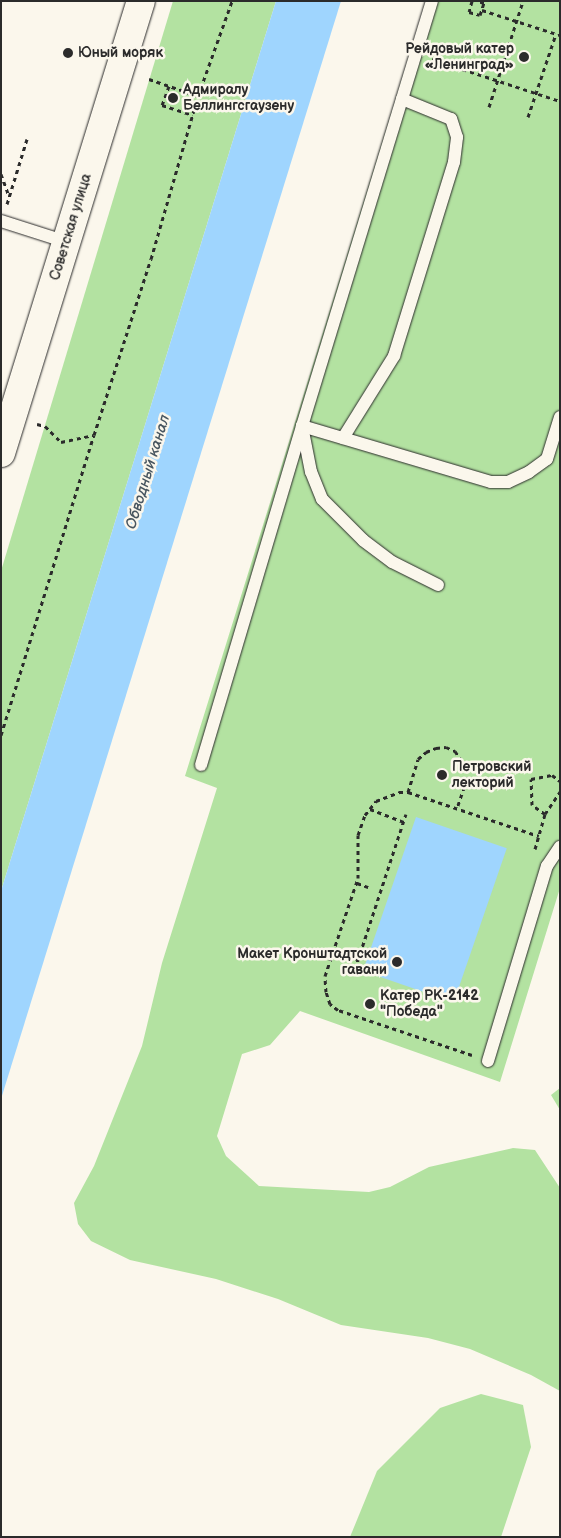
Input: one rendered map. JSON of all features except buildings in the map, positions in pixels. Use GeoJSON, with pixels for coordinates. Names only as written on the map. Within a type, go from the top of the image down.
{"type":"FeatureCollection","features":[{"type":"Feature","properties":{"kind":"street","name":"Советская улица"},"geometry":{"type":"LineString","coordinates":[[1,452],[141,1]]}},
{"type":"Feature","properties":{"kind":"lane"},"geometry":{"type":"LineString","coordinates":[[201,766],[302,426],[432,1]]}},
{"type":"Feature","properties":{"kind":"lane"},"geometry":{"type":"LineString","coordinates":[[344,438],[394,356],[454,162],[457,137],[450,119],[402,99]]}},
{"type":"Feature","properties":{"kind":"lane"},"geometry":{"type":"LineString","coordinates":[[2,221],[67,242]]}},
{"type":"Feature","properties":{"kind":"lane"},"geometry":{"type":"LineString","coordinates":[[302,426],[491,482],[508,482],[547,459],[560,416]]}},
{"type":"Feature","properties":{"kind":"lane"},"geometry":{"type":"LineString","coordinates":[[302,426],[311,472],[322,499],[363,540],[392,562],[438,585]]}},
{"type":"Feature","properties":{"kind":"lane"},"geometry":{"type":"LineString","coordinates":[[488,1060],[547,866],[560,847]]}},
{"type":"Feature","properties":{"kind":"path"},"geometry":{"type":"LineString","coordinates":[[1,735],[151,259],[192,115],[232,1]]}},
{"type":"Feature","properties":{"kind":"path"},"geometry":{"type":"LineString","coordinates":[[472,1],[468,12],[480,15],[484,3],[478,1]]}},
{"type":"Feature","properties":{"kind":"path"},"geometry":{"type":"LineString","coordinates":[[489,107],[523,1]]}},
{"type":"Feature","properties":{"kind":"path"},"geometry":{"type":"LineString","coordinates":[[482,10],[558,35],[528,117]]}},
{"type":"Feature","properties":{"kind":"path"},"geometry":{"type":"LineString","coordinates":[[426,58],[560,101]]}},
{"type":"Feature","properties":{"kind":"path"},"geometry":{"type":"LineString","coordinates":[[149,79],[198,96]]}},
{"type":"Feature","properties":{"kind":"path"},"geometry":{"type":"LineString","coordinates":[[169,86],[162,105],[192,115]]}},
{"type":"Feature","properties":{"kind":"path"},"geometry":{"type":"LineString","coordinates":[[2,221],[27,139]]}},
{"type":"Feature","properties":{"kind":"path"},"geometry":{"type":"LineString","coordinates":[[1,174],[9,197]]}},
{"type":"Feature","properties":{"kind":"path"},"geometry":{"type":"LineString","coordinates":[[34,423],[45,426],[61,442],[94,435]]}},
{"type":"Feature","properties":{"kind":"path"},"geometry":{"type":"LineString","coordinates":[[408,792],[418,759],[426,752],[446,747],[455,751],[467,769],[467,779],[457,808]]}},
{"type":"Feature","properties":{"kind":"path"},"geometry":{"type":"LineString","coordinates":[[545,814],[532,805],[530,779],[552,775],[560,781]]}},
{"type":"Feature","properties":{"kind":"path"},"geometry":{"type":"LineString","coordinates":[[477,1046],[474,1056],[338,1010],[330,1004],[325,976],[356,883],[360,865],[358,835],[370,809],[376,801],[399,792],[408,792],[539,836]]}},
{"type":"Feature","properties":{"kind":"path"},"geometry":{"type":"LineString","coordinates":[[534,853],[545,814],[560,792]]}},
{"type":"Feature","properties":{"kind":"path"},"geometry":{"type":"LineString","coordinates":[[370,809],[404,822]]}},
{"type":"Feature","properties":{"kind":"path"},"geometry":{"type":"LineString","coordinates":[[355,969],[406,814]]}},
{"type":"Feature","properties":{"kind":"path"},"geometry":{"type":"LineString","coordinates":[[356,883],[368,887]]}},
{"type":"Feature","properties":{"kind":"path"},"geometry":{"type":"LineString","coordinates":[[333,950],[358,958]]}},
{"type":"Feature","properties":{"kind":"green space"},"geometry":{"type":"Polygon","coordinates":[[[173,1],[276,1],[1,891],[1,571],[173,1]]]}},
{"type":"Feature","properties":{"kind":"green space"},"geometry":{"type":"Polygon","coordinates":[[[426,1],[560,1],[560,888],[500,1082],[300,1011],[270,1045],[242,1054],[217,1136],[226,1156],[259,1186],[369,1192],[390,1187],[429,1167],[513,1148],[535,1150],[560,1188],[560,1391],[531,1375],[470,1349],[428,1338],[341,1325],[278,1299],[216,1279],[130,1260],[91,1241],[78,1224],[74,1203],[94,1166],[142,1046],[162,963],[217,788],[185,776],[426,1]]]}},
{"type":"Feature","properties":{"kind":"green space"},"geometry":{"type":"Polygon","coordinates":[[[560,1088],[560,1110],[551,1095],[560,1088]]]}},
{"type":"Feature","properties":{"kind":"green space"},"geometry":{"type":"Polygon","coordinates":[[[481,1394],[523,1405],[531,1447],[501,1537],[350,1537],[377,1471],[440,1408],[481,1394]]]}},
{"type":"Feature","properties":{"kind":"water","name":"Обводный канал"},"geometry":{"type":"Polygon","coordinates":[[[276,1],[341,1],[1,1099],[1,891],[276,1]]]}},
{"type":"Feature","properties":{"kind":"water"},"geometry":{"type":"Polygon","coordinates":[[[416,817],[507,848],[454,1002],[363,971],[416,817]]]}},
{"type":"Feature","properties":{"kind":"place","name":"Юный моряк"},"geometry":{"type":"Point","coordinates":[68,53]}},
{"type":"Feature","properties":{"kind":"place","name":"Рейдовый катер «Ленинград»"},"geometry":{"type":"Point","coordinates":[524,57]}},
{"type":"Feature","properties":{"kind":"place","name":"Адмиралу Беллингсгаузену"},"geometry":{"type":"Point","coordinates":[173,98]}},
{"type":"Feature","properties":{"kind":"place","name":"Петровский лекторий"},"geometry":{"type":"Point","coordinates":[442,775]}},
{"type":"Feature","properties":{"kind":"place","name":"Макет Кронштадтской гавани"},"geometry":{"type":"Point","coordinates":[397,962]}},
{"type":"Feature","properties":{"kind":"place","name":"Катер РК-2142 \"Победа\""},"geometry":{"type":"Point","coordinates":[370,1004]}}]}
